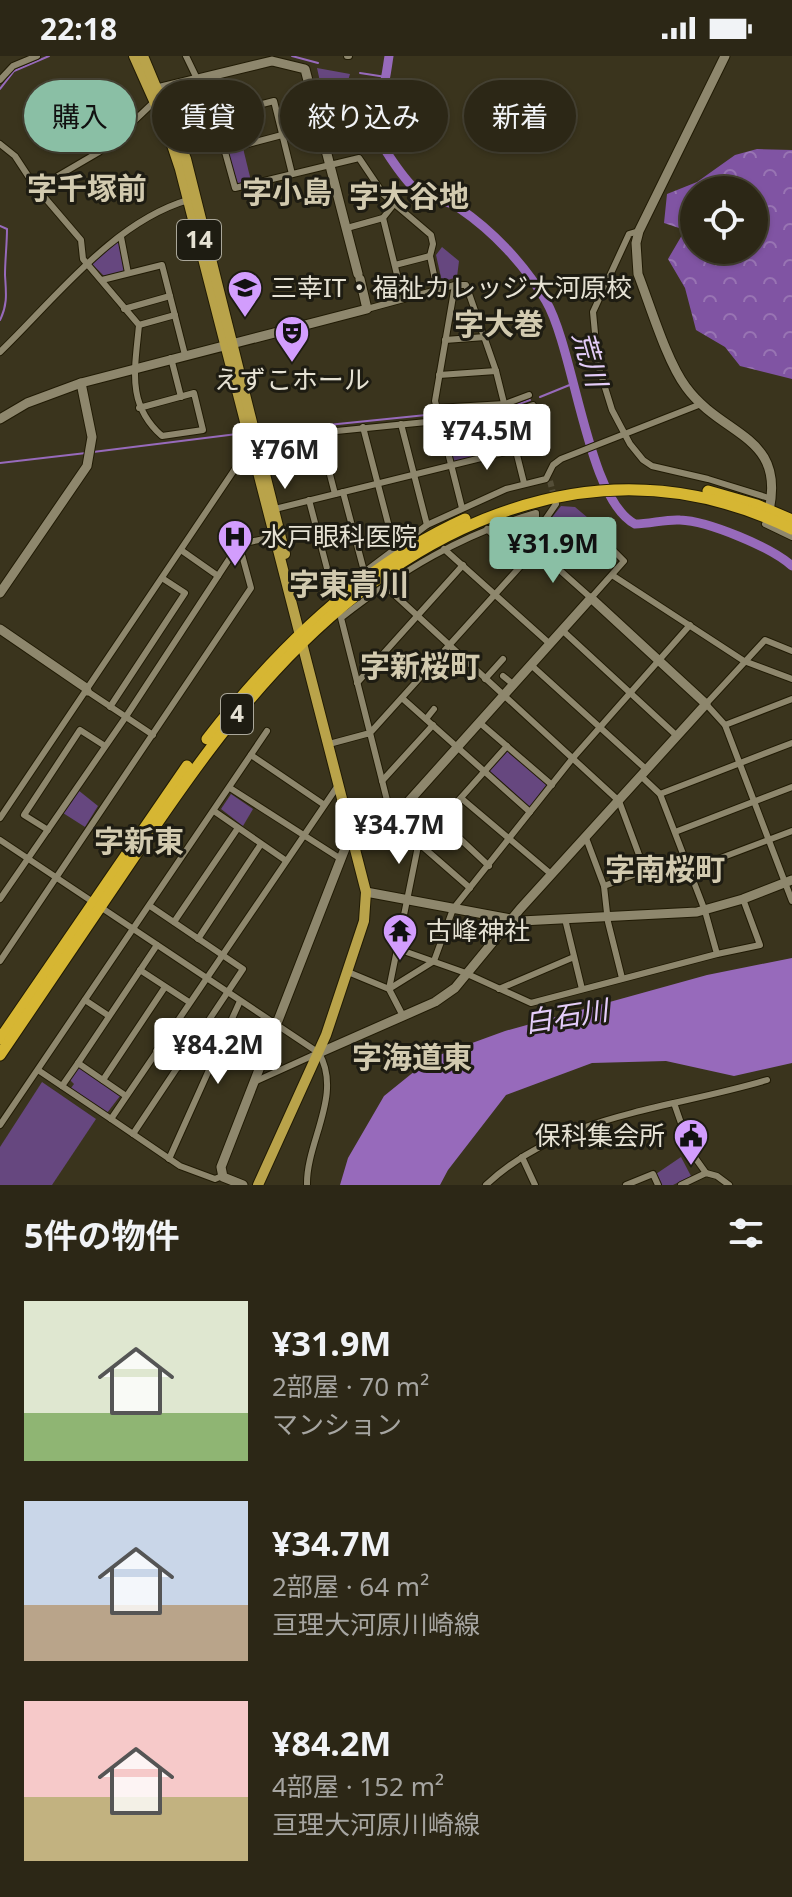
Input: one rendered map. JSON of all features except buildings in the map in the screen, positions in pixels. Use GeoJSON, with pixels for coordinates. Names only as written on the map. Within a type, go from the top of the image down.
{"type":"FeatureCollection","features":[{"type":"Feature","properties":{"kind":"highway","name":"4"},"geometry":{"type":"LineString","coordinates":[[0,1055],[209,736],[243,694],[302,635],[371,575],[450,526],[511,501],[630,482],[679,486],[728,496],[770,509],[792,520]]}},
{"type":"Feature","properties":{"kind":"highway","name":"4"},"geometry":{"type":"LineString","coordinates":[[576,490],[636,489],[693,495],[770,509],[792,529]]}},
{"type":"Feature","properties":{"kind":"highway","name":"4"},"geometry":{"type":"LineString","coordinates":[[0,1039],[96,906]]}},
{"type":"Feature","properties":{"kind":"main road","name":"14"},"geometry":{"type":"LineString","coordinates":[[134,56],[152,88]]}},
{"type":"Feature","properties":{"kind":"main road","name":"14"},"geometry":{"type":"LineString","coordinates":[[143,56],[152,87]]}},
{"type":"Feature","properties":{"kind":"main road","name":"14"},"geometry":{"type":"LineString","coordinates":[[176,152],[192,199]]}},
{"type":"Feature","properties":{"kind":"main road","name":"14"},"geometry":{"type":"LineString","coordinates":[[183,152],[366,892],[367,911],[326,1035],[258,1185]]}},
{"type":"Feature","properties":{"kind":"main road","name":"14"},"geometry":{"type":"LineString","coordinates":[[270,510],[274,537],[302,635]]}},
{"type":"Feature","properties":{"kind":"street"},"geometry":{"type":"LineString","coordinates":[[0,80],[13,66],[37,56]]}},
{"type":"Feature","properties":{"kind":"street"},"geometry":{"type":"LineString","coordinates":[[186,56],[197,79]]}},
{"type":"Feature","properties":{"kind":"street"},"geometry":{"type":"LineString","coordinates":[[725,56],[639,231],[636,243],[638,274],[677,373],[686,388],[701,404],[764,454],[772,477],[770,509],[765,524],[792,537]]}},
{"type":"Feature","properties":{"kind":"street"},"geometry":{"type":"LineString","coordinates":[[193,80],[273,58],[307,71],[367,309]]}},
{"type":"Feature","properties":{"kind":"street"},"geometry":{"type":"LineString","coordinates":[[264,104],[274,101],[280,126]]}},
{"type":"Feature","properties":{"kind":"street"},"geometry":{"type":"LineString","coordinates":[[41,193],[58,176],[99,152],[152,104]]}},
{"type":"Feature","properties":{"kind":"street"},"geometry":{"type":"LineString","coordinates":[[0,144],[15,156],[41,193],[81,240],[83,259],[139,325],[135,367],[139,408],[162,436],[203,430],[194,393],[139,408]]}},
{"type":"Feature","properties":{"kind":"street"},"geometry":{"type":"LineString","coordinates":[[226,152],[235,188],[359,158],[384,195],[431,235],[433,244],[430,256],[437,289]]}},
{"type":"Feature","properties":{"kind":"street"},"geometry":{"type":"LineString","coordinates":[[286,152],[292,174]]}},
{"type":"Feature","properties":{"kind":"street"},"geometry":{"type":"LineString","coordinates":[[0,352],[59,290],[140,220],[192,199]]}},
{"type":"Feature","properties":{"kind":"street"},"geometry":{"type":"LineString","coordinates":[[347,228],[383,218],[394,204]]}},
{"type":"Feature","properties":{"kind":"street"},"geometry":{"type":"LineString","coordinates":[[383,218],[403,299]]}},
{"type":"Feature","properties":{"kind":"street"},"geometry":{"type":"LineString","coordinates":[[639,231],[629,234],[593,312],[603,386],[624,433],[639,455],[652,466],[733,486],[770,509]]}},
{"type":"Feature","properties":{"kind":"street"},"geometry":{"type":"LineString","coordinates":[[121,237],[128,273]]}},
{"type":"Feature","properties":{"kind":"street"},"geometry":{"type":"LineString","coordinates":[[395,265],[430,256]]}},
{"type":"Feature","properties":{"kind":"street"},"geometry":{"type":"LineString","coordinates":[[102,280],[162,265],[185,355]]}},
{"type":"Feature","properties":{"kind":"street"},"geometry":{"type":"LineString","coordinates":[[455,285],[439,375],[438,414],[462,508]]}},
{"type":"Feature","properties":{"kind":"street"},"geometry":{"type":"LineString","coordinates":[[0,419],[27,403],[135,367],[437,289],[466,285],[496,371],[524,483]]}},
{"type":"Feature","properties":{"kind":"street"},"geometry":{"type":"LineString","coordinates":[[124,309],[170,296]]}},
{"type":"Feature","properties":{"kind":"street"},"geometry":{"type":"LineString","coordinates":[[139,325],[175,315]]}},
{"type":"Feature","properties":{"kind":"street"},"geometry":{"type":"LineString","coordinates":[[445,340],[485,337]]}},
{"type":"Feature","properties":{"kind":"street"},"geometry":{"type":"LineString","coordinates":[[171,358],[181,397]]}},
{"type":"Feature","properties":{"kind":"street"},"geometry":{"type":"LineString","coordinates":[[439,375],[496,371]]}},
{"type":"Feature","properties":{"kind":"street"},"geometry":{"type":"LineString","coordinates":[[0,593],[81,476],[91,452],[91,426],[81,383]]}},
{"type":"Feature","properties":{"kind":"street"},"geometry":{"type":"LineString","coordinates":[[438,414],[506,409],[529,395]]}},
{"type":"Feature","properties":{"kind":"street"},"geometry":{"type":"LineString","coordinates":[[309,500],[334,595],[427,525],[524,483],[548,480],[553,465],[561,459],[701,404]]}},
{"type":"Feature","properties":{"kind":"street"},"geometry":{"type":"LineString","coordinates":[[252,434],[319,432],[401,424],[438,414],[533,405]]}},
{"type":"Feature","properties":{"kind":"street"},"geometry":{"type":"LineString","coordinates":[[401,424],[427,525]]}},
{"type":"Feature","properties":{"kind":"street"},"geometry":{"type":"LineString","coordinates":[[363,427],[395,550]]}},
{"type":"Feature","properties":{"kind":"street"},"geometry":{"type":"LineString","coordinates":[[319,432],[364,571]]}},
{"type":"Feature","properties":{"kind":"street"},"geometry":{"type":"LineString","coordinates":[[270,510],[546,442]]}},
{"type":"Feature","properties":{"kind":"street"},"geometry":{"type":"LineString","coordinates":[[0,818],[245,454]]}},
{"type":"Feature","properties":{"kind":"street"},"geometry":{"type":"LineString","coordinates":[[536,533],[556,504]]}},
{"type":"Feature","properties":{"kind":"street"},"geometry":{"type":"LineString","coordinates":[[329,744],[370,733],[495,595],[536,549],[536,513],[487,529],[444,549],[384,585],[341,618],[357,683],[370,733],[392,820],[470,888]]}},
{"type":"Feature","properties":{"kind":"street"},"geometry":{"type":"LineString","coordinates":[[487,529],[506,547]]}},
{"type":"Feature","properties":{"kind":"street"},"geometry":{"type":"LineString","coordinates":[[222,1176],[221,1167],[351,833],[392,820],[624,561],[593,530],[558,569]]}},
{"type":"Feature","properties":{"kind":"street"},"geometry":{"type":"LineString","coordinates":[[0,899],[125,718],[239,544],[274,537]]}},
{"type":"Feature","properties":{"kind":"street"},"geometry":{"type":"LineString","coordinates":[[0,961],[251,588],[239,544]]}},
{"type":"Feature","properties":{"kind":"street"},"geometry":{"type":"LineString","coordinates":[[444,549],[550,644]]}},
{"type":"Feature","properties":{"kind":"street"},"geometry":{"type":"LineString","coordinates":[[536,549],[659,660],[725,725],[769,840],[789,882],[792,901]]}},
{"type":"Feature","properties":{"kind":"street"},"geometry":{"type":"LineString","coordinates":[[181,550],[218,576]]}},
{"type":"Feature","properties":{"kind":"street"},"geometry":{"type":"LineString","coordinates":[[357,683],[463,565]]}},
{"type":"Feature","properties":{"kind":"street"},"geometry":{"type":"LineString","coordinates":[[612,575],[744,661],[792,679]]}},
{"type":"Feature","properties":{"kind":"street"},"geometry":{"type":"LineString","coordinates":[[110,707],[185,593],[162,578]]}},
{"type":"Feature","properties":{"kind":"street"},"geometry":{"type":"LineString","coordinates":[[384,585],[619,801],[645,871]]}},
{"type":"Feature","properties":{"kind":"street"},"geometry":{"type":"LineString","coordinates":[[389,989],[434,961],[453,909],[572,759],[690,625]]}},
{"type":"Feature","properties":{"kind":"street"},"geometry":{"type":"LineString","coordinates":[[0,629],[153,735]]}},
{"type":"Feature","properties":{"kind":"street"},"geometry":{"type":"LineString","coordinates":[[562,630],[677,736]]}},
{"type":"Feature","properties":{"kind":"street"},"geometry":{"type":"LineString","coordinates":[[254,1082],[446,996],[551,874],[765,640],[792,651]]}},
{"type":"Feature","properties":{"kind":"street"},"geometry":{"type":"LineString","coordinates":[[485,679],[503,659]]}},
{"type":"Feature","properties":{"kind":"street"},"geometry":{"type":"LineString","coordinates":[[531,665],[600,727],[660,794],[705,911],[717,954]]}},
{"type":"Feature","properties":{"kind":"street"},"geometry":{"type":"LineString","coordinates":[[503,676],[514,685]]}},
{"type":"Feature","properties":{"kind":"street"},"geometry":{"type":"LineString","coordinates":[[402,698],[530,812]]}},
{"type":"Feature","properties":{"kind":"street"},"geometry":{"type":"LineString","coordinates":[[725,725],[792,699]]}},
{"type":"Feature","properties":{"kind":"street"},"geometry":{"type":"LineString","coordinates":[[426,719],[434,709]]}},
{"type":"Feature","properties":{"kind":"street"},"geometry":{"type":"LineString","coordinates":[[480,723],[552,785]]}},
{"type":"Feature","properties":{"kind":"street"},"geometry":{"type":"LineString","coordinates":[[382,781],[433,725]]}},
{"type":"Feature","properties":{"kind":"street"},"geometry":{"type":"LineString","coordinates":[[48,830],[24,815],[80,730],[105,746]]}},
{"type":"Feature","properties":{"kind":"street"},"geometry":{"type":"LineString","coordinates":[[0,1125],[267,731]]}},
{"type":"Feature","properties":{"kind":"street"},"geometry":{"type":"LineString","coordinates":[[660,794],[792,743]]}},
{"type":"Feature","properties":{"kind":"street"},"geometry":{"type":"LineString","coordinates":[[389,989],[420,843],[507,746]]}},
{"type":"Feature","properties":{"kind":"street"},"geometry":{"type":"LineString","coordinates":[[251,755],[323,804]]}},
{"type":"Feature","properties":{"kind":"street"},"geometry":{"type":"LineString","coordinates":[[111,1119],[339,784]]}},
{"type":"Feature","properties":{"kind":"street"},"geometry":{"type":"LineString","coordinates":[[675,832],[792,787]]}},
{"type":"Feature","properties":{"kind":"street"},"geometry":{"type":"LineString","coordinates":[[230,788],[341,859]]}},
{"type":"Feature","properties":{"kind":"street"},"geometry":{"type":"LineString","coordinates":[[461,798],[551,874]]}},
{"type":"Feature","properties":{"kind":"street"},"geometry":{"type":"LineString","coordinates":[[214,811],[285,860]]}},
{"type":"Feature","properties":{"kind":"street"},"geometry":{"type":"LineString","coordinates":[[440,820],[489,866]]}},
{"type":"Feature","properties":{"kind":"street"},"geometry":{"type":"LineString","coordinates":[[174,922],[238,828]]}},
{"type":"Feature","properties":{"kind":"street"},"geometry":{"type":"LineString","coordinates":[[689,870],[792,831]]}},
{"type":"Feature","properties":{"kind":"street"},"geometry":{"type":"LineString","coordinates":[[586,838],[604,886],[607,918],[622,978]]}},
{"type":"Feature","properties":{"kind":"street"},"geometry":{"type":"LineString","coordinates":[[0,840],[319,1053],[325,1066],[327,1088],[322,1118],[308,1163],[307,1185]]}},
{"type":"Feature","properties":{"kind":"street"},"geometry":{"type":"LineString","coordinates":[[198,939],[261,844]]}},
{"type":"Feature","properties":{"kind":"street"},"geometry":{"type":"LineString","coordinates":[[604,886],[684,856]]}},
{"type":"Feature","properties":{"kind":"street"},"geometry":{"type":"LineString","coordinates":[[366,892],[512,921],[705,911],[789,882]]}},
{"type":"Feature","properties":{"kind":"street"},"geometry":{"type":"LineString","coordinates":[[398,949],[434,961],[531,1003],[760,945],[743,899]]}},
{"type":"Feature","properties":{"kind":"street"},"geometry":{"type":"LineString","coordinates":[[133,1134],[243,969],[150,906]]}},
{"type":"Feature","properties":{"kind":"street"},"geometry":{"type":"LineString","coordinates":[[565,919],[582,989]]}},
{"type":"Feature","properties":{"kind":"street"},"geometry":{"type":"LineString","coordinates":[[62,1086],[157,945]]}},
{"type":"Feature","properties":{"kind":"street"},"geometry":{"type":"LineString","coordinates":[[499,989],[574,957]]}},
{"type":"Feature","properties":{"kind":"street"},"geometry":{"type":"LineString","coordinates":[[140,970],[189,1002]]}},
{"type":"Feature","properties":{"kind":"street"},"geometry":{"type":"LineString","coordinates":[[348,972],[389,989],[403,1016]]}},
{"type":"Feature","properties":{"kind":"street"},"geometry":{"type":"LineString","coordinates":[[103,1080],[165,987]]}},
{"type":"Feature","properties":{"kind":"street"},"geometry":{"type":"LineString","coordinates":[[85,1000],[109,1016]]}},
{"type":"Feature","properties":{"kind":"street"},"geometry":{"type":"LineString","coordinates":[[169,1159],[240,1001]]}},
{"type":"Feature","properties":{"kind":"street"},"geometry":{"type":"LineString","coordinates":[[239,1057],[250,1032],[270,1040]]}},
{"type":"Feature","properties":{"kind":"street"},"geometry":{"type":"LineString","coordinates":[[326,1035],[340,1043]]}},
{"type":"Feature","properties":{"kind":"street"},"geometry":{"type":"LineString","coordinates":[[156,1051],[179,1067]]}},
{"type":"Feature","properties":{"kind":"street"},"geometry":{"type":"LineString","coordinates":[[78,1063],[126,1096]]}},
{"type":"Feature","properties":{"kind":"street"},"geometry":{"type":"LineString","coordinates":[[38,1070],[180,1166],[215,1179],[222,1176],[243,1185]]}},
{"type":"Feature","properties":{"kind":"street"},"geometry":{"type":"LineString","coordinates":[[486,1185],[522,1157],[570,1133],[631,1113],[767,1080]]}},
{"type":"Feature","properties":{"kind":"street"},"geometry":{"type":"LineString","coordinates":[[674,1103],[691,1152],[706,1173],[717,1176],[729,1185]]}},
{"type":"Feature","properties":{"kind":"street"},"geometry":{"type":"LineString","coordinates":[[522,1157],[535,1185]]}},
{"type":"Feature","properties":{"kind":"street"},"geometry":{"type":"LineString","coordinates":[[681,1185],[706,1173]]}},
{"type":"Feature","properties":{"kind":"street"},"geometry":{"type":"LineString","coordinates":[[626,1185],[653,1174],[658,1185]]}},
{"type":"Feature","properties":{"kind":"shaded area"},"geometry":{"type":"Polygon","coordinates":[[[317,68],[350,74],[348,80],[320,80],[317,68]]]}},
{"type":"Feature","properties":{"kind":"shaded area"},"geometry":{"type":"Polygon","coordinates":[[[244,152],[251,181],[238,184],[228,154],[244,152]]]}},
{"type":"Feature","properties":{"kind":"shaded area"},"geometry":{"type":"Polygon","coordinates":[[[119,243],[125,271],[105,277],[92,264],[119,243]]]}},
{"type":"Feature","properties":{"kind":"shaded area"},"geometry":{"type":"Polygon","coordinates":[[[442,247],[459,261],[457,277],[442,282],[436,255],[442,247]]]}},
{"type":"Feature","properties":{"kind":"shaded area"},"geometry":{"type":"Polygon","coordinates":[[[481,420],[491,445],[498,451],[454,462],[445,423],[481,420]]]}},
{"type":"Feature","properties":{"kind":"shaded area"},"geometry":{"type":"Polygon","coordinates":[[[561,506],[575,507],[594,523],[557,564],[540,546],[542,530],[561,506]]]}},
{"type":"Feature","properties":{"kind":"shaded area"},"geometry":{"type":"Polygon","coordinates":[[[508,749],[547,784],[529,808],[488,770],[508,749]]]}},
{"type":"Feature","properties":{"kind":"shaded area"},"geometry":{"type":"Polygon","coordinates":[[[78,790],[98,806],[85,827],[63,813],[78,790]]]}},
{"type":"Feature","properties":{"kind":"shaded area"},"geometry":{"type":"Polygon","coordinates":[[[231,794],[253,809],[243,826],[221,809],[231,794]]]}},
{"type":"Feature","properties":{"kind":"shaded area"},"geometry":{"type":"Polygon","coordinates":[[[78,1066],[120,1096],[107,1113],[71,1088],[74,1084],[70,1080],[78,1066]]]}},
{"type":"Feature","properties":{"kind":"shaded area"},"geometry":{"type":"Polygon","coordinates":[[[42,1082],[96,1119],[52,1185],[0,1185],[0,1147],[42,1082]]]}},
{"type":"Feature","properties":{"kind":"shaded area"},"geometry":{"type":"Polygon","coordinates":[[[681,1157],[691,1176],[673,1185],[661,1185],[656,1174],[681,1157]]]}},
{"type":"Feature","properties":{"kind":"green space"},"geometry":{"type":"Polygon","coordinates":[[[757,149],[792,150],[792,379],[740,366],[725,347],[696,330],[685,288],[668,259],[680,239],[680,264],[768,264],[768,176],[705,176],[735,155],[757,149]]]}},
{"type":"Feature","properties":{"kind":"green space"},"geometry":{"type":"Polygon","coordinates":[[[680,189],[680,228],[664,223],[667,194],[680,189]]]}},
{"type":"Feature","properties":{"kind":"water","name":"白石川"},"geometry":{"type":"Polygon","coordinates":[[[792,958],[792,1063],[734,1076],[666,1061],[592,1063],[506,1095],[448,1170],[440,1185],[340,1185],[348,1158],[384,1096],[431,1058],[505,1031],[707,975],[792,958]]]}},
{"type":"Feature","properties":{"kind":"waterway"},"geometry":{"type":"LineString","coordinates":[[0,89],[14,71],[49,56]]}},
{"type":"Feature","properties":{"kind":"waterway"},"geometry":{"type":"LineString","coordinates":[[292,56],[318,63]]}},
{"type":"Feature","properties":{"kind":"waterway","name":"荒川"},"geometry":{"type":"LineString","coordinates":[[389,56],[375,118],[381,142],[414,188],[424,195],[454,205],[472,217],[507,250],[538,288],[556,324],[593,456],[605,486],[619,509],[635,524],[680,520],[722,530],[755,543],[792,566]]}},
{"type":"Feature","properties":{"kind":"waterway"},"geometry":{"type":"LineString","coordinates":[[360,73],[386,77]]}},
{"type":"Feature","properties":{"kind":"waterway"},"geometry":{"type":"LineString","coordinates":[[0,226],[7,229],[6,298],[0,320]]}},
{"type":"Feature","properties":{"kind":"waterway"},"geometry":{"type":"LineString","coordinates":[[540,397],[572,384]]}},
{"type":"Feature","properties":{"kind":"waterway"},"geometry":{"type":"LineString","coordinates":[[442,414],[501,410],[530,400]]}},
{"type":"Feature","properties":{"kind":"waterway"},"geometry":{"type":"LineString","coordinates":[[259,432],[436,414]]}},
{"type":"Feature","properties":{"kind":"waterway"},"geometry":{"type":"LineString","coordinates":[[93,452],[245,433]]}},
{"type":"Feature","properties":{"kind":"waterway"},"geometry":{"type":"LineString","coordinates":[[0,463],[86,453]]}},
{"type":"Feature","properties":{"kind":"tunnel"},"geometry":{"type":"LineString","coordinates":[[550,481],[555,501]]}},
{"type":"Feature","properties":{"kind":"place","name":"三幸IT・福祉カレッジ大河原校"},"geometry":{"type":"Point","coordinates":[245,319]}},
{"type":"Feature","properties":{"kind":"place","name":"えずこホール"},"geometry":{"type":"Point","coordinates":[292,364]}},
{"type":"Feature","properties":{"kind":"place","name":"水戸眼科医院"},"geometry":{"type":"Point","coordinates":[235,568]}},
{"type":"Feature","properties":{"kind":"place","name":"古峰神社"},"geometry":{"type":"Point","coordinates":[400,962]}},
{"type":"Feature","properties":{"kind":"place","name":"保科集会所"},"geometry":{"type":"Point","coordinates":[691,1167]}},
{"type":"Feature","properties":{"kind":"district","name":"字千塚前"},"geometry":{"type":"Point","coordinates":[87,189]}},
{"type":"Feature","properties":{"kind":"district","name":"字小島"},"geometry":{"type":"Point","coordinates":[287,193]}},
{"type":"Feature","properties":{"kind":"district","name":"字大谷地"},"geometry":{"type":"Point","coordinates":[409,197]}},
{"type":"Feature","properties":{"kind":"district","name":"字大巻"},"geometry":{"type":"Point","coordinates":[499,325]}},
{"type":"Feature","properties":{"kind":"district","name":"字東青川"},"geometry":{"type":"Point","coordinates":[349,585]}},
{"type":"Feature","properties":{"kind":"district","name":"字新桜町"},"geometry":{"type":"Point","coordinates":[420,667]}},
{"type":"Feature","properties":{"kind":"district","name":"字新東"},"geometry":{"type":"Point","coordinates":[139,842]}},
{"type":"Feature","properties":{"kind":"district","name":"字南桜町"},"geometry":{"type":"Point","coordinates":[665,870]}},
{"type":"Feature","properties":{"kind":"district","name":"字海道東"},"geometry":{"type":"Point","coordinates":[412,1058]}}]}
